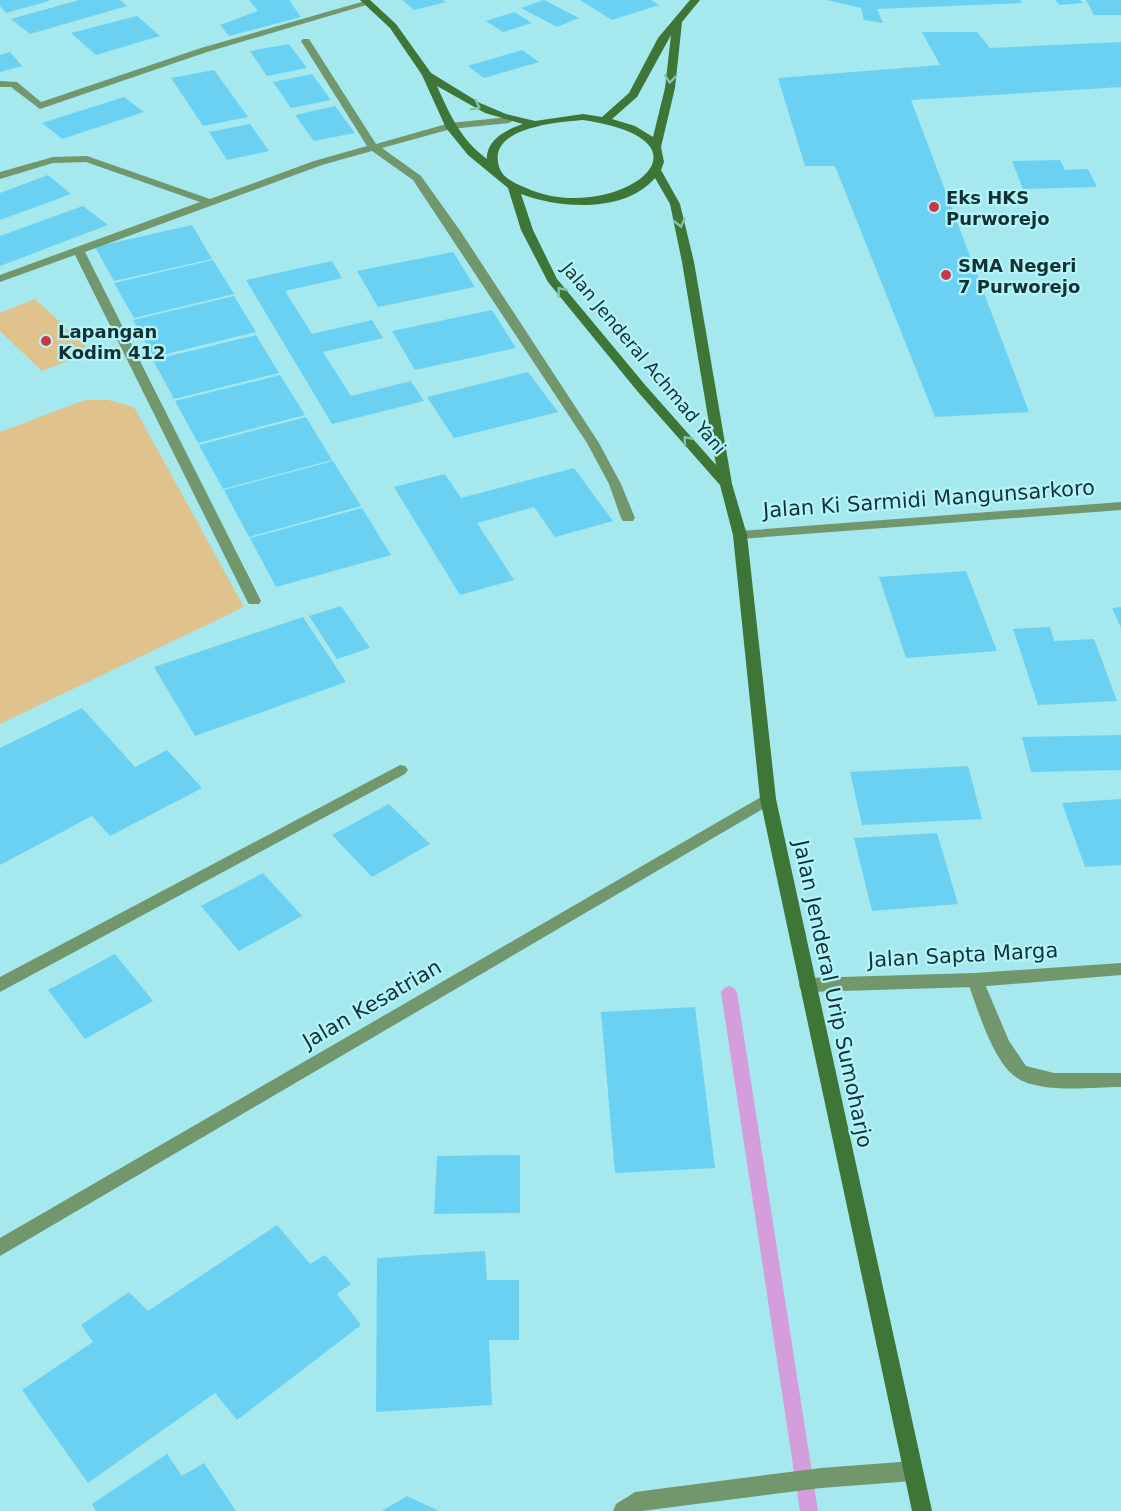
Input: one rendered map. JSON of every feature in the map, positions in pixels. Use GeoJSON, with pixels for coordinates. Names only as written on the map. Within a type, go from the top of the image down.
{"type":"FeatureCollection","features":[{"type":"Feature","properties":{"kind":"main road"},"geometry":{"type":"LineString","coordinates":[[605,120],[637,90],[663,38],[692,1]]}},
{"type":"Feature","properties":{"kind":"main road"},"geometry":{"type":"LineString","coordinates":[[366,2],[393,26],[427,75],[450,126],[472,153],[513,187],[536,196],[564,200],[594,200],[622,194],[643,184],[656,170],[659,159],[656,147],[670,88],[677,21]]}},
{"type":"Feature","properties":{"kind":"main road"},"geometry":{"type":"LineString","coordinates":[[427,75],[460,98],[509,120],[535,122]]}},
{"type":"Feature","properties":{"kind":"main road"},"geometry":{"type":"LineString","coordinates":[[495,170],[492,156],[498,143],[513,131],[535,122],[560,118],[605,120],[627,126],[645,135],[656,147]]}},
{"type":"Feature","properties":{"kind":"main road","name":"Jalan Jenderal Urip Sumoharjo"},"geometry":{"type":"LineString","coordinates":[[656,170],[675,204],[688,262],[726,484],[740,535],[768,799],[922,1511]]}},
{"type":"Feature","properties":{"kind":"main road","name":"Jalan Jenderal Achmad Yani"},"geometry":{"type":"LineString","coordinates":[[513,187],[527,230],[552,280],[726,484]]}},
{"type":"Feature","properties":{"kind":"street"},"geometry":{"type":"LineString","coordinates":[[0,84],[13,84],[40,106],[204,50],[366,2]]}},
{"type":"Feature","properties":{"kind":"street"},"geometry":{"type":"LineString","coordinates":[[306,42],[372,146],[417,178],[449,223],[593,443],[615,484],[628,518]]}},
{"type":"Feature","properties":{"kind":"street"},"geometry":{"type":"LineString","coordinates":[[0,279],[207,201],[372,146],[450,126],[509,120]]}},
{"type":"Feature","properties":{"kind":"street"},"geometry":{"type":"LineString","coordinates":[[0,176],[37,163],[68,157],[77,158],[207,201]]}},
{"type":"Feature","properties":{"kind":"street"},"geometry":{"type":"LineString","coordinates":[[78,250],[254,601]]}},
{"type":"Feature","properties":{"kind":"street","name":"Jalan Ki Sarmidi Mangunsarkoro"},"geometry":{"type":"LineString","coordinates":[[740,535],[1121,506]]}},
{"type":"Feature","properties":{"kind":"street"},"geometry":{"type":"LineString","coordinates":[[0,985],[400,770]]}},
{"type":"Feature","properties":{"kind":"street","name":"Jalan Kesatrian"},"geometry":{"type":"LineString","coordinates":[[0,1248],[768,799]]}},
{"type":"Feature","properties":{"kind":"street","name":"Jalan Sapta Marga"},"geometry":{"type":"LineString","coordinates":[[807,985],[975,980],[1121,969]]}},
{"type":"Feature","properties":{"kind":"street"},"geometry":{"type":"LineString","coordinates":[[975,980],[1010,1058],[1021,1071],[1040,1079],[1121,1080]]}},
{"type":"Feature","properties":{"kind":"street"},"geometry":{"type":"LineString","coordinates":[[623,1511],[635,1502],[804,1480],[913,1471]]}},
{"type":"Feature","properties":{"kind":"shaded area","name":"Lapangan Kodim 412"},"geometry":{"type":"Polygon","coordinates":[[[35,299],[92,352],[42,371],[0,331],[0,313],[35,299]]]}},
{"type":"Feature","properties":{"kind":"shaded area","name":"Lapangan Kodim 412"},"geometry":{"type":"Polygon","coordinates":[[[85,400],[108,400],[134,407],[244,607],[0,724],[0,432],[85,400]]]}},
{"type":"Feature","properties":{"kind":"building"},"geometry":{"type":"Polygon","coordinates":[[[0,0],[49,1],[6,13],[0,6],[0,0]]]}},
{"type":"Feature","properties":{"kind":"building"},"geometry":{"type":"Polygon","coordinates":[[[79,0],[120,0],[127,6],[30,34],[11,19],[79,0]]]}},
{"type":"Feature","properties":{"kind":"building"},"geometry":{"type":"Polygon","coordinates":[[[249,0],[289,0],[301,17],[229,36],[220,25],[258,11],[249,0]]]}},
{"type":"Feature","properties":{"kind":"building"},"geometry":{"type":"Polygon","coordinates":[[[402,0],[443,0],[446,2],[414,10],[402,0]]]}},
{"type":"Feature","properties":{"kind":"building"},"geometry":{"type":"Polygon","coordinates":[[[544,0],[579,18],[557,27],[521,8],[544,0]]]}},
{"type":"Feature","properties":{"kind":"building"},"geometry":{"type":"Polygon","coordinates":[[[580,0],[651,0],[659,5],[612,20],[580,0]]]}},
{"type":"Feature","properties":{"kind":"building"},"geometry":{"type":"Polygon","coordinates":[[[827,0],[1020,0],[1022,3],[877,9],[883,23],[864,20],[861,8],[827,0]]]}},
{"type":"Feature","properties":{"kind":"building"},"geometry":{"type":"Polygon","coordinates":[[[1055,0],[1080,0],[1083,3],[1060,5],[1055,0]]]}},
{"type":"Feature","properties":{"kind":"building"},"geometry":{"type":"Polygon","coordinates":[[[1086,0],[1121,0],[1121,15],[1094,15],[1086,0]]]}},
{"type":"Feature","properties":{"kind":"building"},"geometry":{"type":"Polygon","coordinates":[[[514,12],[532,23],[503,32],[486,21],[514,12]]]}},
{"type":"Feature","properties":{"kind":"building"},"geometry":{"type":"Polygon","coordinates":[[[137,16],[160,36],[96,55],[71,33],[137,16]]]}},
{"type":"Feature","properties":{"kind":"building"},"geometry":{"type":"Polygon","coordinates":[[[922,32],[977,32],[990,48],[1121,42],[1121,87],[911,100],[1029,412],[935,417],[835,166],[805,166],[778,78],[940,65],[922,32]]]}},
{"type":"Feature","properties":{"kind":"building"},"geometry":{"type":"Polygon","coordinates":[[[289,44],[307,68],[267,76],[250,51],[289,44]]]}},
{"type":"Feature","properties":{"kind":"building"},"geometry":{"type":"Polygon","coordinates":[[[522,50],[539,62],[484,78],[468,66],[522,50]]]}},
{"type":"Feature","properties":{"kind":"building"},"geometry":{"type":"Polygon","coordinates":[[[10,52],[22,66],[0,72],[0,55],[10,52]]]}},
{"type":"Feature","properties":{"kind":"building"},"geometry":{"type":"Polygon","coordinates":[[[214,70],[248,117],[203,126],[171,78],[214,70]]]}},
{"type":"Feature","properties":{"kind":"building"},"geometry":{"type":"Polygon","coordinates":[[[312,74],[331,100],[291,108],[273,82],[312,74]]]}},
{"type":"Feature","properties":{"kind":"building"},"geometry":{"type":"Polygon","coordinates":[[[124,97],[144,112],[62,139],[42,123],[124,97]]]}},
{"type":"Feature","properties":{"kind":"building"},"geometry":{"type":"Polygon","coordinates":[[[335,106],[355,133],[314,141],[295,115],[335,106]]]}},
{"type":"Feature","properties":{"kind":"building"},"geometry":{"type":"Polygon","coordinates":[[[250,124],[269,151],[227,160],[209,132],[250,124]]]}},
{"type":"Feature","properties":{"kind":"building"},"geometry":{"type":"Polygon","coordinates":[[[1060,160],[1065,170],[1088,169],[1097,187],[1023,189],[1012,161],[1060,160]]]}},
{"type":"Feature","properties":{"kind":"building"},"geometry":{"type":"Polygon","coordinates":[[[48,175],[71,194],[0,220],[0,193],[48,175]]]}},
{"type":"Feature","properties":{"kind":"building"},"geometry":{"type":"Polygon","coordinates":[[[83,206],[108,225],[0,266],[0,236],[83,206]]]}},
{"type":"Feature","properties":{"kind":"building"},"geometry":{"type":"Polygon","coordinates":[[[192,225],[212,259],[114,281],[95,247],[192,225]]]}},
{"type":"Feature","properties":{"kind":"building"},"geometry":{"type":"Polygon","coordinates":[[[453,252],[475,287],[378,307],[357,271],[453,252]]]}},
{"type":"Feature","properties":{"kind":"building"},"geometry":{"type":"Polygon","coordinates":[[[213,260],[234,294],[134,318],[114,283],[213,260]]]}},
{"type":"Feature","properties":{"kind":"building"},"geometry":{"type":"Polygon","coordinates":[[[332,261],[342,278],[285,291],[312,334],[372,320],[383,338],[323,352],[351,396],[411,381],[424,401],[332,424],[246,280],[332,261]]]}},
{"type":"Feature","properties":{"kind":"building"},"geometry":{"type":"Polygon","coordinates":[[[234,296],[256,332],[154,357],[133,320],[234,296]]]}},
{"type":"Feature","properties":{"kind":"building"},"geometry":{"type":"Polygon","coordinates":[[[492,310],[516,348],[415,370],[392,331],[492,310]]]}},
{"type":"Feature","properties":{"kind":"building"},"geometry":{"type":"Polygon","coordinates":[[[256,335],[279,373],[174,399],[153,360],[256,335]]]}},
{"type":"Feature","properties":{"kind":"building"},"geometry":{"type":"Polygon","coordinates":[[[528,372],[558,412],[454,438],[427,397],[528,372]]]}},
{"type":"Feature","properties":{"kind":"building"},"geometry":{"type":"Polygon","coordinates":[[[280,375],[305,415],[198,443],[175,401],[280,375]]]}},
{"type":"Feature","properties":{"kind":"building"},"geometry":{"type":"Polygon","coordinates":[[[306,417],[332,460],[223,489],[199,445],[306,417]]]}},
{"type":"Feature","properties":{"kind":"building"},"geometry":{"type":"Polygon","coordinates":[[[333,461],[361,506],[249,537],[224,490],[333,461]]]}},
{"type":"Feature","properties":{"kind":"building"},"geometry":{"type":"Polygon","coordinates":[[[574,468],[613,521],[555,537],[534,507],[477,523],[514,580],[460,595],[394,487],[445,474],[461,498],[574,468]]]}},
{"type":"Feature","properties":{"kind":"building"},"geometry":{"type":"Polygon","coordinates":[[[362,508],[391,555],[276,587],[250,538],[362,508]]]}},
{"type":"Feature","properties":{"kind":"building"},"geometry":{"type":"Polygon","coordinates":[[[966,571],[997,651],[906,658],[879,577],[966,571]]]}},
{"type":"Feature","properties":{"kind":"building"},"geometry":{"type":"Polygon","coordinates":[[[341,606],[370,648],[337,659],[309,616],[341,606]]]}},
{"type":"Feature","properties":{"kind":"building"},"geometry":{"type":"Polygon","coordinates":[[[1121,607],[1121,628],[1112,608],[1121,607]]]}},
{"type":"Feature","properties":{"kind":"building"},"geometry":{"type":"Polygon","coordinates":[[[303,617],[346,682],[195,736],[154,667],[303,617]]]}},
{"type":"Feature","properties":{"kind":"building"},"geometry":{"type":"Polygon","coordinates":[[[1050,627],[1054,641],[1094,639],[1117,701],[1038,705],[1013,629],[1050,627]]]}},
{"type":"Feature","properties":{"kind":"building"},"geometry":{"type":"Polygon","coordinates":[[[82,708],[135,767],[167,750],[202,788],[110,836],[92,816],[0,865],[0,748],[82,708]]]}},
{"type":"Feature","properties":{"kind":"building"},"geometry":{"type":"Polygon","coordinates":[[[1121,735],[1121,770],[1031,772],[1022,737],[1121,735]]]}},
{"type":"Feature","properties":{"kind":"building"},"geometry":{"type":"Polygon","coordinates":[[[968,766],[982,819],[862,825],[850,772],[968,766]]]}},
{"type":"Feature","properties":{"kind":"building"},"geometry":{"type":"Polygon","coordinates":[[[1121,799],[1121,865],[1085,867],[1062,803],[1121,799]]]}},
{"type":"Feature","properties":{"kind":"building"},"geometry":{"type":"Polygon","coordinates":[[[389,804],[430,844],[372,877],[332,835],[389,804]]]}},
{"type":"Feature","properties":{"kind":"building"},"geometry":{"type":"Polygon","coordinates":[[[937,833],[958,904],[872,911],[854,838],[937,833]]]}},
{"type":"Feature","properties":{"kind":"building"},"geometry":{"type":"Polygon","coordinates":[[[263,873],[302,916],[239,951],[201,906],[263,873]]]}},
{"type":"Feature","properties":{"kind":"building"},"geometry":{"type":"Polygon","coordinates":[[[115,954],[153,1001],[85,1039],[48,990],[115,954]]]}},
{"type":"Feature","properties":{"kind":"building"},"geometry":{"type":"Polygon","coordinates":[[[695,1007],[715,1168],[615,1173],[601,1012],[695,1007]]]}},
{"type":"Feature","properties":{"kind":"building"},"geometry":{"type":"Polygon","coordinates":[[[520,1155],[520,1213],[434,1214],[437,1156],[520,1155]]]}},
{"type":"Feature","properties":{"kind":"building"},"geometry":{"type":"Polygon","coordinates":[[[277,1225],[310,1264],[325,1255],[351,1284],[337,1294],[361,1325],[237,1420],[215,1393],[88,1483],[22,1390],[93,1342],[81,1325],[129,1292],[148,1311],[277,1225]]]}},
{"type":"Feature","properties":{"kind":"building"},"geometry":{"type":"Polygon","coordinates":[[[485,1251],[487,1280],[519,1280],[519,1340],[489,1340],[492,1405],[376,1412],[377,1258],[485,1251]]]}},
{"type":"Feature","properties":{"kind":"building"},"geometry":{"type":"Polygon","coordinates":[[[167,1454],[182,1476],[204,1463],[236,1511],[96,1511],[92,1504],[167,1454]]]}},
{"type":"Feature","properties":{"kind":"building"},"geometry":{"type":"Polygon","coordinates":[[[407,1496],[439,1511],[382,1511],[407,1496]]]}},
{"type":"Feature","properties":{"kind":"waterway"},"geometry":{"type":"LineString","coordinates":[[729,992],[809,1511]]}},
{"type":"Feature","properties":{"kind":"place","name":"Eks HKS Purworejo"},"geometry":{"type":"Point","coordinates":[934,207]}},
{"type":"Feature","properties":{"kind":"place","name":"SMA Negeri 7 Purworejo"},"geometry":{"type":"Point","coordinates":[946,275]}},
{"type":"Feature","properties":{"kind":"place","name":"Lapangan Kodim 412"},"geometry":{"type":"Point","coordinates":[46,341]}}]}
